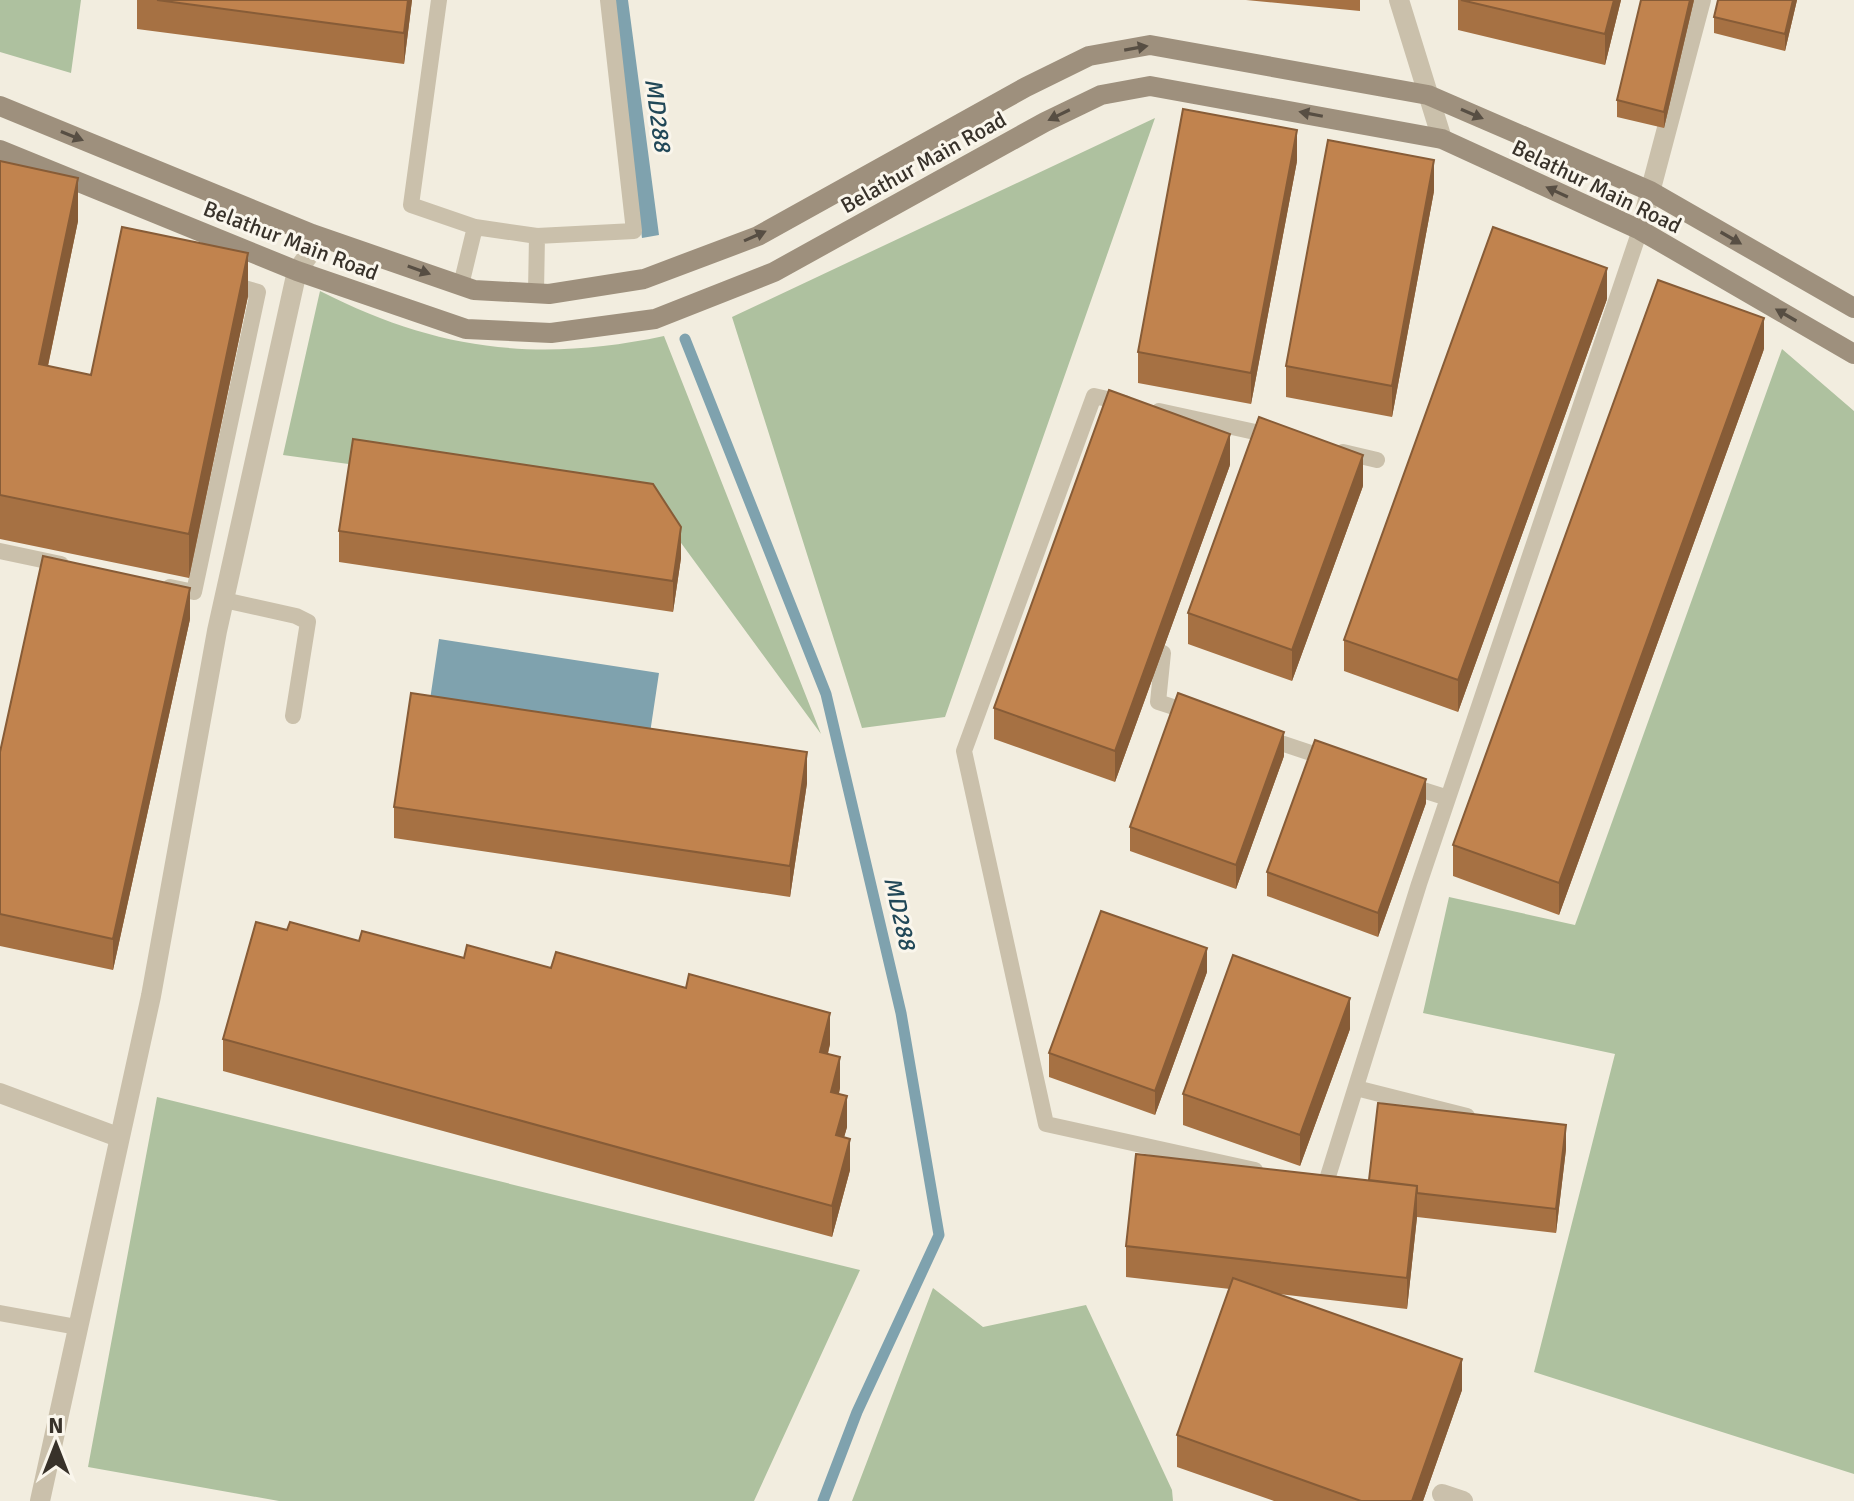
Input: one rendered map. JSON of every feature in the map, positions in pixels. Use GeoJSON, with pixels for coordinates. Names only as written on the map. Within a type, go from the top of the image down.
{"type":"FeatureCollection","features":[{"type":"Feature","properties":{"kind":"street"},"geometry":{"type":"LineString","coordinates":[[1399,0],[1442,139]]}},
{"type":"Feature","properties":{"kind":"street"},"geometry":{"type":"LineString","coordinates":[[1640,230],[1701,0]]}},
{"type":"Feature","properties":{"kind":"street","name":"Belathur Main Road"},"geometry":{"type":"LineString","coordinates":[[0,106],[321,238],[474,290],[549,294],[649,277],[758,236],[1026,87],[1089,56],[1150,45],[1428,95],[1650,191],[1854,308]]}},
{"type":"Feature","properties":{"kind":"street","name":"Belathur Main Road"},"geometry":{"type":"LineString","coordinates":[[0,150],[183,233],[466,329],[551,333],[655,319],[774,272],[1101,95],[1150,86],[1442,139],[1640,230],[1854,354]]}},
{"type":"Feature","properties":{"kind":"street"},"geometry":{"type":"LineString","coordinates":[[40,1501],[151,996],[224,600],[297,271],[321,238]]}},
{"type":"Feature","properties":{"kind":"street"},"geometry":{"type":"LineString","coordinates":[[0,1093],[118,1137]]}},
{"type":"Feature","properties":{"kind":"street"},"geometry":{"type":"LineString","coordinates":[[1442,1494],[1463,1501]]}},
{"type":"Feature","properties":{"kind":"lane"},"geometry":{"type":"LineString","coordinates":[[439,0],[411,205],[475,227],[537,236],[634,231],[608,0]]}},
{"type":"Feature","properties":{"kind":"lane"},"geometry":{"type":"LineString","coordinates":[[461,285],[475,227]]}},
{"type":"Feature","properties":{"kind":"lane"},"geometry":{"type":"LineString","coordinates":[[1288,440],[1094,396],[964,751],[1046,1124],[1325,1186],[1448,798],[1640,230]]}},
{"type":"Feature","properties":{"kind":"lane"},"geometry":{"type":"LineString","coordinates":[[536,292],[537,236]]}},
{"type":"Feature","properties":{"kind":"lane"},"geometry":{"type":"LineString","coordinates":[[149,582],[194,592],[258,292],[216,280]]}},
{"type":"Feature","properties":{"kind":"lane"},"geometry":{"type":"LineString","coordinates":[[1332,450],[1377,460]]}},
{"type":"Feature","properties":{"kind":"lane"},"geometry":{"type":"LineString","coordinates":[[0,551],[75,567]]}},
{"type":"Feature","properties":{"kind":"lane"},"geometry":{"type":"LineString","coordinates":[[224,600],[296,616],[308,622],[293,716]]}},
{"type":"Feature","properties":{"kind":"lane"},"geometry":{"type":"LineString","coordinates":[[1163,653],[1158,702],[1202,716]]}},
{"type":"Feature","properties":{"kind":"lane"},"geometry":{"type":"LineString","coordinates":[[1245,731],[1346,765]]}},
{"type":"Feature","properties":{"kind":"lane"},"geometry":{"type":"LineString","coordinates":[[1390,779],[1448,798]]}},
{"type":"Feature","properties":{"kind":"lane"},"geometry":{"type":"LineString","coordinates":[[1356,1088],[1479,1119]]}},
{"type":"Feature","properties":{"kind":"lane"},"geometry":{"type":"LineString","coordinates":[[0,1313],[77,1327]]}},
{"type":"Feature","properties":{"kind":"green space"},"geometry":{"type":"Polygon","coordinates":[[[0,0],[81,0],[71,73],[0,52],[0,0]]]}},
{"type":"Feature","properties":{"kind":"green space"},"geometry":{"type":"Polygon","coordinates":[[[1155,118],[945,717],[862,728],[732,317],[1155,118]]]}},
{"type":"Feature","properties":{"kind":"green space"},"geometry":{"type":"Polygon","coordinates":[[[320,291],[404,327],[488,346],[573,349],[664,336],[821,734],[654,506],[283,455],[320,291]]]}},
{"type":"Feature","properties":{"kind":"green space"},"geometry":{"type":"Polygon","coordinates":[[[1782,349],[1854,411],[1854,1474],[1534,1372],[1615,1054],[1423,1013],[1449,897],[1575,925],[1782,349]]]}},
{"type":"Feature","properties":{"kind":"green space"},"geometry":{"type":"Polygon","coordinates":[[[157,1097],[860,1270],[754,1501],[279,1501],[88,1467],[157,1097]]]}},
{"type":"Feature","properties":{"kind":"green space"},"geometry":{"type":"Polygon","coordinates":[[[933,1288],[983,1327],[1086,1305],[1172,1490],[1173,1501],[852,1501],[933,1288]]]}},
{"type":"Feature","properties":{"kind":"water"},"geometry":{"type":"Polygon","coordinates":[[[611,0],[628,0],[659,235],[642,238],[611,0]]]}},
{"type":"Feature","properties":{"kind":"water"},"geometry":{"type":"Polygon","coordinates":[[[439,639],[659,673],[647,753],[427,720],[439,639]]]}},
{"type":"Feature","properties":{"kind":"building"},"geometry":{"type":"Polygon","coordinates":[[[157,0],[408,0],[404,33],[157,0]]]}},
{"type":"Feature","properties":{"kind":"building"},"geometry":{"type":"Polygon","coordinates":[[[1461,0],[1614,0],[1605,34],[1461,0]]]}},
{"type":"Feature","properties":{"kind":"building"},"geometry":{"type":"Polygon","coordinates":[[[1641,0],[1690,0],[1664,112],[1617,100],[1641,0]]]}},
{"type":"Feature","properties":{"kind":"building"},"geometry":{"type":"Polygon","coordinates":[[[1718,0],[1793,0],[1785,34],[1714,17],[1718,0]]]}},
{"type":"Feature","properties":{"kind":"building"},"geometry":{"type":"Polygon","coordinates":[[[1183,109],[1297,130],[1251,373],[1138,352],[1183,109]]]}},
{"type":"Feature","properties":{"kind":"building"},"geometry":{"type":"Polygon","coordinates":[[[1328,140],[1434,160],[1392,386],[1286,366],[1328,140]]]}},
{"type":"Feature","properties":{"kind":"building"},"geometry":{"type":"Polygon","coordinates":[[[0,161],[78,178],[39,364],[91,375],[122,227],[248,253],[189,534],[0,495],[0,161]]]}},
{"type":"Feature","properties":{"kind":"building"},"geometry":{"type":"Polygon","coordinates":[[[1493,227],[1607,268],[1458,680],[1344,640],[1493,227]]]}},
{"type":"Feature","properties":{"kind":"building"},"geometry":{"type":"Polygon","coordinates":[[[1658,280],[1764,318],[1559,883],[1453,845],[1658,280]]]}},
{"type":"Feature","properties":{"kind":"building"},"geometry":{"type":"Polygon","coordinates":[[[1109,390],[1230,434],[1115,751],[994,708],[1109,390]]]}},
{"type":"Feature","properties":{"kind":"building"},"geometry":{"type":"Polygon","coordinates":[[[1259,417],[1363,455],[1292,650],[1188,613],[1259,417]]]}},
{"type":"Feature","properties":{"kind":"building"},"geometry":{"type":"Polygon","coordinates":[[[353,439],[653,484],[681,527],[673,581],[339,531],[353,439]]]}},
{"type":"Feature","properties":{"kind":"building"},"geometry":{"type":"Polygon","coordinates":[[[43,556],[190,588],[113,939],[0,914],[0,752],[43,556]]]}},
{"type":"Feature","properties":{"kind":"building"},"geometry":{"type":"Polygon","coordinates":[[[411,693],[807,752],[790,866],[394,807],[411,693]]]}},
{"type":"Feature","properties":{"kind":"building"},"geometry":{"type":"Polygon","coordinates":[[[1178,693],[1284,732],[1236,865],[1130,827],[1178,693]]]}},
{"type":"Feature","properties":{"kind":"building"},"geometry":{"type":"Polygon","coordinates":[[[1315,740],[1426,779],[1378,913],[1267,872],[1315,740]]]}},
{"type":"Feature","properties":{"kind":"building"},"geometry":{"type":"Polygon","coordinates":[[[1101,911],[1207,948],[1155,1091],[1049,1053],[1101,911]]]}},
{"type":"Feature","properties":{"kind":"building"},"geometry":{"type":"Polygon","coordinates":[[[256,922],[287,930],[290,922],[359,941],[362,931],[464,958],[467,945],[551,968],[556,952],[686,988],[689,974],[830,1013],[820,1052],[840,1057],[831,1092],[847,1096],[836,1135],[850,1139],[832,1206],[223,1039],[256,922]]]}},
{"type":"Feature","properties":{"kind":"building"},"geometry":{"type":"Polygon","coordinates":[[[1233,955],[1350,998],[1300,1135],[1183,1094],[1233,955]]]}},
{"type":"Feature","properties":{"kind":"building"},"geometry":{"type":"Polygon","coordinates":[[[1378,1103],[1566,1125],[1556,1209],[1417,1193],[1417,1186],[1369,1180],[1378,1103]]]}},
{"type":"Feature","properties":{"kind":"building"},"geometry":{"type":"Polygon","coordinates":[[[1136,1154],[1417,1186],[1407,1278],[1126,1246],[1136,1154]]]}},
{"type":"Feature","properties":{"kind":"building"},"geometry":{"type":"Polygon","coordinates":[[[1233,1278],[1462,1359],[1412,1501],[1361,1501],[1177,1435],[1233,1278]]]}},
{"type":"Feature","properties":{"kind":"waterway","name":"MD288"},"geometry":{"type":"LineString","coordinates":[[685,339],[826,694],[901,1013],[939,1235],[857,1412],[823,1501]]}}]}
